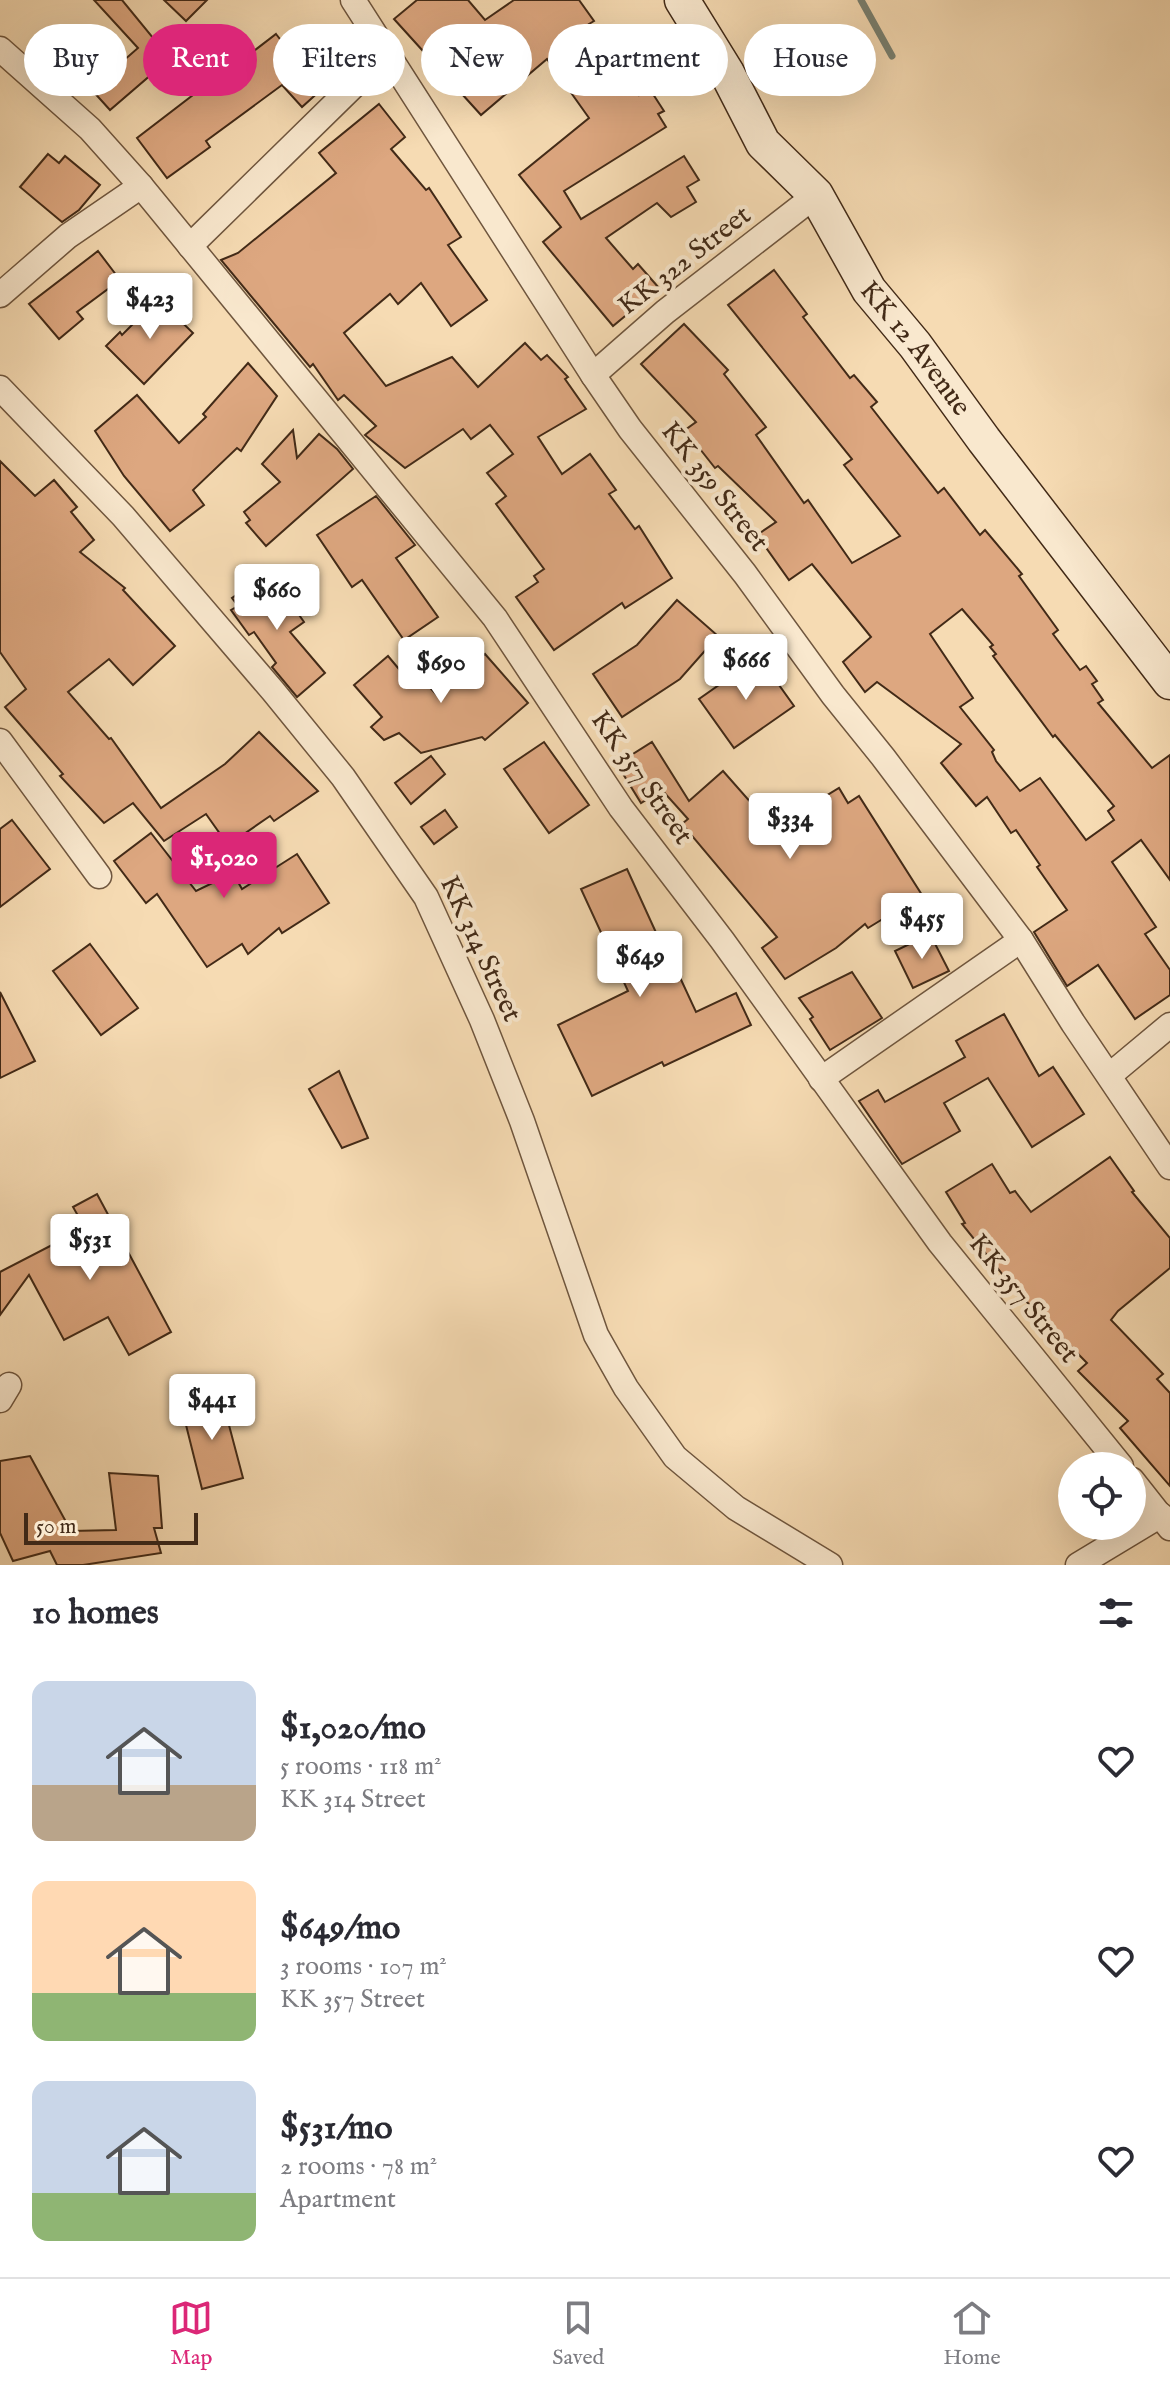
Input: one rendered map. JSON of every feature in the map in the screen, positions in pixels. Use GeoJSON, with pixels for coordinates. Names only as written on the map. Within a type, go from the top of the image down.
{"type":"FeatureCollection","features":[{"type":"Feature","properties":{"kind":"main road","name":"KK 12 Avenue"},"geometry":{"type":"LineString","coordinates":[[682,0],[727,73],[763,143],[816,195],[869,290],[915,345],[1170,682]]}},
{"type":"Feature","properties":{"kind":"street","name":"KK 359 Street"},"geometry":{"type":"LineString","coordinates":[[353,0],[369,24]]}},
{"type":"Feature","properties":{"kind":"street","name":"KK 357 Street"},"geometry":{"type":"LineString","coordinates":[[0,49],[90,129],[141,186],[495,618],[621,808],[722,940],[940,1243],[1110,1452]]}},
{"type":"Feature","properties":{"kind":"street","name":"KK 359 Street"},"geometry":{"type":"LineString","coordinates":[[405,79],[630,429],[753,585],[833,695],[1021,940],[1170,1167]]}},
{"type":"Feature","properties":{"kind":"street"},"geometry":{"type":"LineString","coordinates":[[190,246],[343,96]]}},
{"type":"Feature","properties":{"kind":"street"},"geometry":{"type":"LineString","coordinates":[[0,295],[68,236],[141,186]]}},
{"type":"Feature","properties":{"kind":"street","name":"KK 322 Street"},"geometry":{"type":"LineString","coordinates":[[593,375],[665,312],[816,195]]}},
{"type":"Feature","properties":{"kind":"street","name":"KK 314 Street"},"geometry":{"type":"LineString","coordinates":[[0,388],[123,516],[273,691],[343,777],[426,897],[482,1020],[522,1121],[596,1335],[626,1388],[675,1457],[736,1508],[830,1565]]}},
{"type":"Feature","properties":{"kind":"street"},"geometry":{"type":"LineString","coordinates":[[0,741],[99,876]]}},
{"type":"Feature","properties":{"kind":"street"},"geometry":{"type":"LineString","coordinates":[[821,1079],[1021,940]]}},
{"type":"Feature","properties":{"kind":"street"},"geometry":{"type":"LineString","coordinates":[[1110,1075],[1170,1025]]}},
{"type":"Feature","properties":{"kind":"street"},"geometry":{"type":"LineString","coordinates":[[1078,1565],[1123,1537],[1166,1522],[1146,1497]]}},
{"type":"Feature","properties":{"kind":"building"},"geometry":{"type":"Polygon","coordinates":[[[94,0],[122,0],[143,26],[143,82],[127,95],[127,58],[138,48],[127,36],[127,24],[116,24],[94,0]]]}},
{"type":"Feature","properties":{"kind":"building"},"geometry":{"type":"Polygon","coordinates":[[[164,0],[207,0],[186,21],[164,0]]]}},
{"type":"Feature","properties":{"kind":"building"},"geometry":{"type":"Polygon","coordinates":[[[417,0],[468,0],[485,20],[514,0],[579,0],[594,21],[589,24],[548,24],[548,60],[532,72],[532,24],[421,24],[421,49],[405,31],[405,24],[399,24],[394,19],[417,0]]]}},
{"type":"Feature","properties":{"kind":"building"},"geometry":{"type":"Polygon","coordinates":[[[273,36],[273,92],[206,141],[210,147],[167,178],[137,138],[192,96],[257,96],[257,49],[273,36]]]}},
{"type":"Feature","properties":{"kind":"building"},"geometry":{"type":"Polygon","coordinates":[[[97,96],[126,96],[110,110],[97,96]]]}},
{"type":"Feature","properties":{"kind":"building"},"geometry":{"type":"Polygon","coordinates":[[[292,96],[314,96],[302,107],[292,96]]]}},
{"type":"Feature","properties":{"kind":"building"},"geometry":{"type":"Polygon","coordinates":[[[464,96],[503,96],[481,115],[464,96]]]}},
{"type":"Feature","properties":{"kind":"building"},"geometry":{"type":"Polygon","coordinates":[[[573,96],[654,96],[664,111],[658,114],[666,127],[564,191],[581,219],[684,156],[699,180],[687,187],[696,202],[671,217],[657,203],[606,238],[633,269],[638,264],[659,288],[613,326],[543,242],[561,227],[519,175],[589,118],[573,96]]]}},
{"type":"Feature","properties":{"kind":"building"},"geometry":{"type":"Polygon","coordinates":[[[379,104],[405,137],[391,149],[426,190],[429,188],[461,237],[448,245],[487,300],[451,326],[421,283],[398,304],[390,294],[344,333],[386,386],[452,357],[478,387],[525,343],[541,360],[547,355],[568,377],[565,379],[586,409],[538,437],[562,474],[590,454],[616,490],[609,494],[635,529],[639,526],[672,578],[625,608],[622,603],[554,650],[516,597],[538,582],[534,576],[544,569],[496,504],[506,496],[487,473],[513,454],[490,425],[471,439],[463,429],[405,468],[365,435],[376,426],[344,395],[338,400],[313,364],[310,367],[221,260],[238,253],[336,173],[319,153],[379,104]]]}},
{"type":"Feature","properties":{"kind":"building"},"geometry":{"type":"Polygon","coordinates":[[[48,154],[59,163],[65,156],[100,185],[79,210],[62,222],[20,187],[48,154]]]}},
{"type":"Feature","properties":{"kind":"building"},"geometry":{"type":"Polygon","coordinates":[[[98,251],[120,280],[77,312],[83,319],[59,339],[29,304],[98,251]]]}},
{"type":"Feature","properties":{"kind":"building"},"geometry":{"type":"Polygon","coordinates":[[[774,270],[807,314],[803,317],[850,378],[854,375],[877,402],[871,407],[938,493],[944,488],[980,535],[985,530],[1022,574],[1019,576],[1058,630],[1053,634],[1080,670],[1086,666],[1097,681],[1092,684],[1103,700],[1098,703],[1152,768],[1170,755],[1170,880],[1141,840],[1112,862],[1156,927],[1145,934],[1170,970],[1170,995],[1135,1019],[1098,965],[1067,986],[1034,932],[1067,910],[1016,830],[1011,833],[987,797],[976,806],[941,763],[961,744],[877,682],[865,692],[843,662],[871,637],[812,564],[789,580],[757,535],[776,522],[718,466],[715,468],[685,430],[696,422],[641,364],[684,324],[728,370],[724,374],[766,427],[756,435],[804,503],[808,500],[852,563],[900,536],[844,465],[852,459],[728,305],[774,270]],[[962,609],[930,634],[973,698],[960,707],[994,750],[996,761],[1020,791],[1040,778],[1086,840],[1114,820],[1108,811],[1114,806],[1055,735],[1053,737],[993,656],[996,654],[990,647],[993,645],[962,609]]]}},
{"type":"Feature","properties":{"kind":"building"},"geometry":{"type":"Polygon","coordinates":[[[158,299],[193,333],[144,384],[106,346],[120,332],[122,335],[158,299]]]}},
{"type":"Feature","properties":{"kind":"building"},"geometry":{"type":"Polygon","coordinates":[[[248,363],[277,396],[241,451],[237,448],[193,490],[204,505],[170,531],[124,476],[95,431],[137,395],[179,443],[206,417],[203,414],[248,363]]]}},
{"type":"Feature","properties":{"kind":"building"},"geometry":{"type":"Polygon","coordinates":[[[293,430],[297,458],[319,434],[337,449],[353,469],[266,546],[246,523],[250,520],[244,512],[280,482],[262,464],[293,430]]]}},
{"type":"Feature","properties":{"kind":"building"},"geometry":{"type":"Polygon","coordinates":[[[0,461],[35,496],[54,480],[77,507],[71,512],[94,540],[80,552],[125,588],[123,590],[175,646],[133,685],[109,659],[68,692],[111,738],[161,808],[225,764],[259,732],[318,791],[274,821],[270,816],[228,845],[206,814],[164,841],[133,803],[104,823],[60,776],[63,774],[5,707],[26,689],[0,652],[0,461]]]}},
{"type":"Feature","properties":{"kind":"building"},"geometry":{"type":"Polygon","coordinates":[[[376,496],[415,545],[396,558],[438,617],[404,640],[362,580],[352,587],[317,535],[376,496]]]}},
{"type":"Feature","properties":{"kind":"building"},"geometry":{"type":"Polygon","coordinates":[[[269,572],[304,622],[290,632],[325,673],[297,697],[272,667],[276,663],[254,632],[249,635],[231,610],[238,606],[232,598],[269,572]]]}},
{"type":"Feature","properties":{"kind":"building"},"geometry":{"type":"Polygon","coordinates":[[[677,600],[718,636],[680,679],[622,717],[593,674],[637,645],[677,600]]]}},
{"type":"Feature","properties":{"kind":"building"},"geometry":{"type":"Polygon","coordinates":[[[485,654],[528,703],[485,740],[482,737],[421,753],[399,733],[384,740],[371,727],[382,717],[354,685],[388,656],[414,687],[422,679],[437,695],[485,654]]]}},
{"type":"Feature","properties":{"kind":"building"},"geometry":{"type":"Polygon","coordinates":[[[759,657],[794,706],[734,748],[699,699],[759,657]]]}},
{"type":"Feature","properties":{"kind":"building"},"geometry":{"type":"Polygon","coordinates":[[[544,742],[589,805],[549,833],[504,769],[544,742]]]}},
{"type":"Feature","properties":{"kind":"building"},"geometry":{"type":"Polygon","coordinates":[[[652,742],[689,801],[723,771],[775,830],[839,788],[848,803],[859,796],[922,895],[868,928],[865,924],[836,948],[785,979],[762,948],[777,937],[682,824],[688,819],[662,790],[641,803],[617,764],[652,742]]]}},
{"type":"Feature","properties":{"kind":"building"},"geometry":{"type":"Polygon","coordinates":[[[431,756],[445,774],[411,804],[395,783],[431,756]]]}},
{"type":"Feature","properties":{"kind":"building"},"geometry":{"type":"Polygon","coordinates":[[[445,810],[457,827],[434,844],[421,827],[445,810]]]}},
{"type":"Feature","properties":{"kind":"building"},"geometry":{"type":"Polygon","coordinates":[[[12,820],[50,869],[0,907],[0,829],[12,820]]]}},
{"type":"Feature","properties":{"kind":"building"},"geometry":{"type":"Polygon","coordinates":[[[151,833],[196,891],[233,873],[242,889],[297,854],[329,903],[282,933],[279,928],[248,954],[242,944],[207,967],[157,894],[146,903],[114,861],[151,833]]]}},
{"type":"Feature","properties":{"kind":"building"},"geometry":{"type":"Polygon","coordinates":[[[627,869],[674,972],[677,971],[696,1012],[736,993],[751,1025],[664,1066],[662,1062],[592,1096],[558,1025],[628,991],[581,889],[627,869]]]}},
{"type":"Feature","properties":{"kind":"building"},"geometry":{"type":"Polygon","coordinates":[[[930,934],[949,971],[913,988],[895,951],[930,934]]]}},
{"type":"Feature","properties":{"kind":"building"},"geometry":{"type":"Polygon","coordinates":[[[90,944],[138,1008],[101,1035],[53,971],[90,944]]]}},
{"type":"Feature","properties":{"kind":"building"},"geometry":{"type":"Polygon","coordinates":[[[852,972],[882,1018],[830,1050],[799,998],[852,972]]]}},
{"type":"Feature","properties":{"kind":"building"},"geometry":{"type":"Polygon","coordinates":[[[0,992],[35,1061],[0,1078],[0,992]]]}},
{"type":"Feature","properties":{"kind":"building"},"geometry":{"type":"Polygon","coordinates":[[[1004,1014],[1039,1076],[1053,1067],[1084,1114],[1032,1147],[988,1078],[944,1103],[960,1131],[902,1164],[859,1101],[878,1090],[885,1102],[965,1057],[956,1041],[1004,1014]]]}},
{"type":"Feature","properties":{"kind":"building"},"geometry":{"type":"Polygon","coordinates":[[[339,1071],[368,1138],[342,1148],[309,1089],[339,1071]]]}},
{"type":"Feature","properties":{"kind":"building"},"geometry":{"type":"Polygon","coordinates":[[[1110,1157],[1132,1192],[1170,1238],[1170,1268],[1111,1320],[1163,1374],[1157,1379],[1170,1393],[1170,1486],[1146,1458],[1146,1452],[1141,1452],[1120,1428],[1128,1421],[1078,1371],[1087,1363],[1015,1290],[962,1224],[965,1223],[946,1192],[992,1164],[1010,1193],[1015,1191],[1031,1212],[1110,1157]]]}},
{"type":"Feature","properties":{"kind":"building"},"geometry":{"type":"Polygon","coordinates":[[[97,1194],[171,1332],[129,1355],[108,1317],[64,1340],[29,1275],[0,1315],[0,1272],[85,1228],[73,1207],[97,1194]]]}},
{"type":"Feature","properties":{"kind":"building"},"geometry":{"type":"Polygon","coordinates":[[[221,1395],[243,1478],[202,1489],[181,1405],[221,1395]]]}},
{"type":"Feature","properties":{"kind":"building"},"geometry":{"type":"Polygon","coordinates":[[[30,1456],[71,1531],[116,1530],[109,1473],[158,1476],[162,1528],[154,1528],[161,1553],[83,1565],[57,1565],[50,1551],[13,1561],[0,1533],[0,1461],[30,1456]]]}},
{"type":"Feature","properties":{"kind":"waterway"},"geometry":{"type":"LineString","coordinates":[[861,0],[892,56]]}}]}
